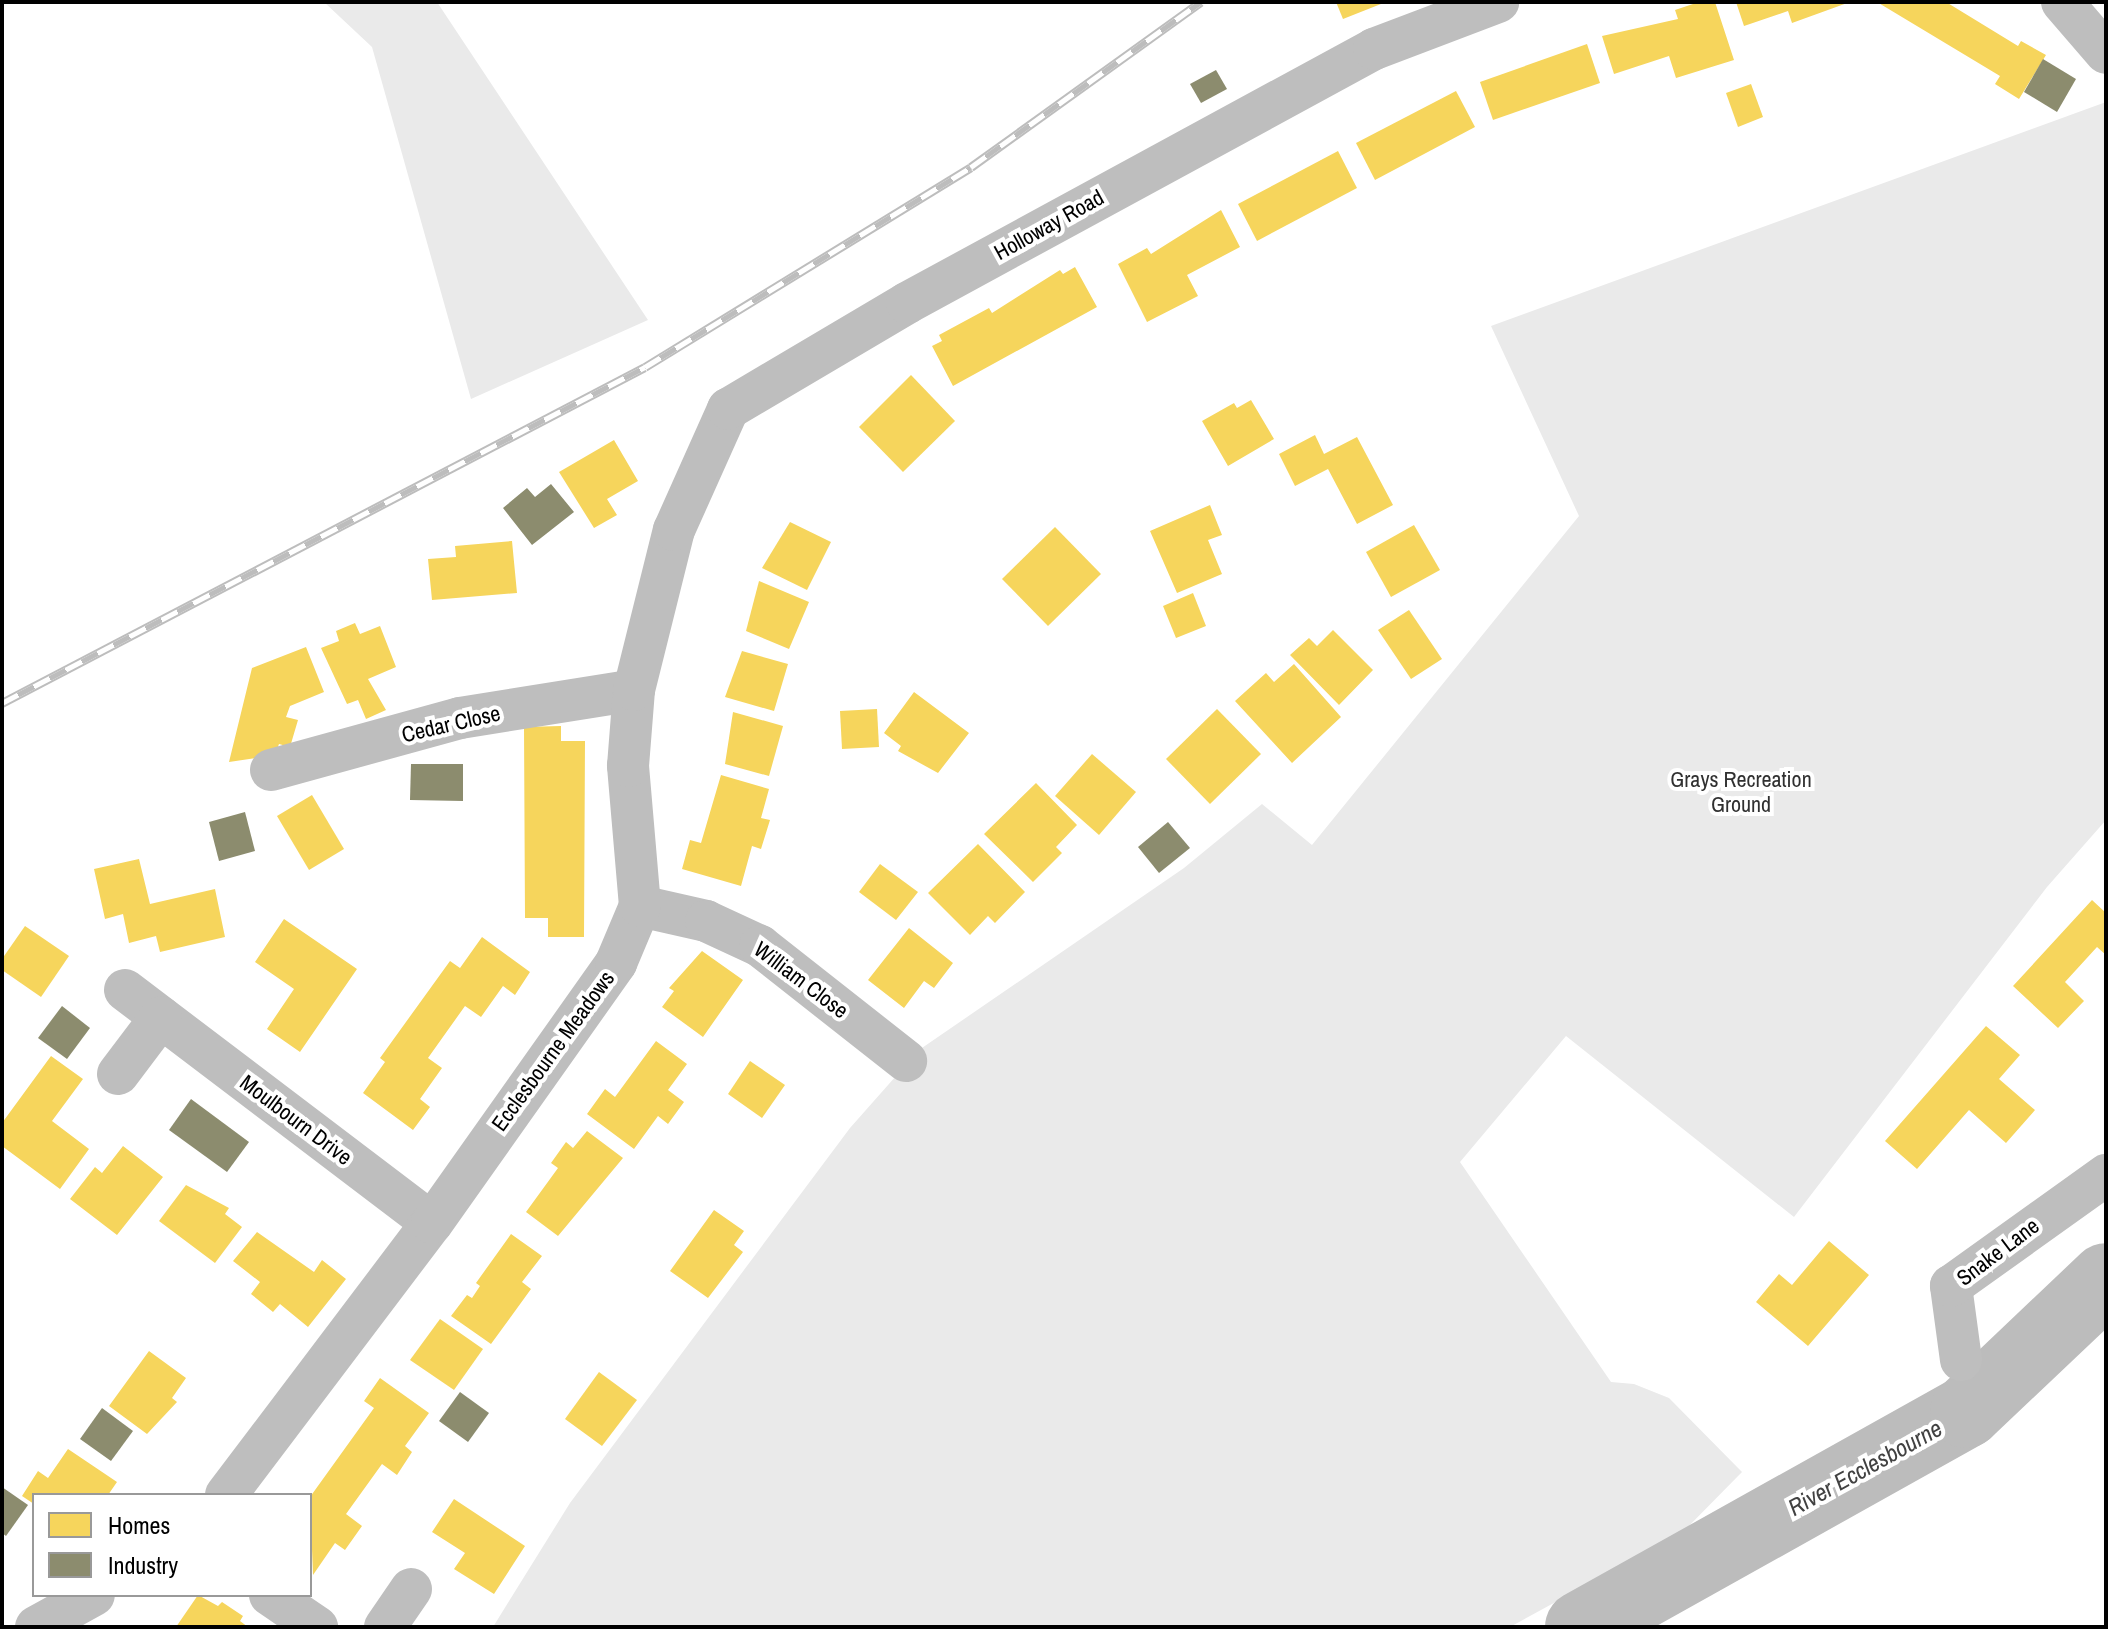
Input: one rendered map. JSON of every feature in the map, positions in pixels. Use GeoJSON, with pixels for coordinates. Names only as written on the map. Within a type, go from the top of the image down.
{"type":"FeatureCollection","features":[{"type":"Feature","properties":{"kind":"street","name":"Holloway Road"},"geometry":{"type":"LineString","coordinates":[[674,530],[728,409],[907,303],[1374,49],[1498,2]]}},
{"type":"Feature","properties":{"kind":"street"},"geometry":{"type":"LineString","coordinates":[[2062,2],[2106,53]]}},
{"type":"Feature","properties":{"kind":"street","name":"Ecclesbourne Meadows"},"geometry":{"type":"LineString","coordinates":[[228,1493],[432,1223],[616,963],[640,906],[628,766],[634,690],[674,530]]}},
{"type":"Feature","properties":{"kind":"street","name":"Cedar Close"},"geometry":{"type":"LineString","coordinates":[[271,770],[460,718],[634,690]]}},
{"type":"Feature","properties":{"kind":"street","name":"William Close"},"geometry":{"type":"LineString","coordinates":[[640,906],[706,921],[760,946],[906,1061]]}},
{"type":"Feature","properties":{"kind":"street","name":"Moulbourn Drive"},"geometry":{"type":"LineString","coordinates":[[125,990],[432,1223]]}},
{"type":"Feature","properties":{"kind":"street"},"geometry":{"type":"LineString","coordinates":[[118,1074],[161,1017]]}},
{"type":"Feature","properties":{"kind":"street","name":"Snake Lane"},"geometry":{"type":"LineString","coordinates":[[1961,1360],[1951,1286],[2106,1175]]}},
{"type":"Feature","properties":{"kind":"street"},"geometry":{"type":"LineString","coordinates":[[385,1627],[411,1589]]}},
{"type":"Feature","properties":{"kind":"street"},"geometry":{"type":"LineString","coordinates":[[36,1627],[90,1597]]}},
{"type":"Feature","properties":{"kind":"street"},"geometry":{"type":"LineString","coordinates":[[273,1597],[317,1627]]}},
{"type":"Feature","properties":{"kind":"green space"},"geometry":{"type":"Polygon","coordinates":[[[324,2],[437,2],[648,320],[471,399],[372,47],[324,2]]]}},
{"type":"Feature","properties":{"kind":"green space","name":"Grays Recreation Ground"},"geometry":{"type":"Polygon","coordinates":[[[2106,102],[2106,820],[2047,887],[1794,1217],[1566,1036],[1460,1162],[1611,1382],[1634,1384],[1669,1398],[1742,1472],[1682,1533],[1510,1627],[493,1627],[570,1503],[850,1128],[919,1050],[1184,868],[1262,804],[1312,845],[1579,516],[1491,326],[2106,102]]]}},
{"type":"Feature","properties":{"kind":"building: Homes"},"geometry":{"type":"Polygon","coordinates":[[[1336,2],[1386,2],[1343,19],[1336,2]]]}},
{"type":"Feature","properties":{"kind":"building: Homes"},"geometry":{"type":"Polygon","coordinates":[[[1699,2],[1715,2],[1734,60],[1676,78],[1669,56],[1614,74],[1602,36],[1678,19],[1675,10],[1699,2]]]}},
{"type":"Feature","properties":{"kind":"building: Homes"},"geometry":{"type":"Polygon","coordinates":[[[1736,2],[1850,2],[1792,23],[1788,11],[1744,26],[1736,2]]]}},
{"type":"Feature","properties":{"kind":"building: Homes"},"geometry":{"type":"Polygon","coordinates":[[[1877,2],[1946,2],[2018,46],[2021,41],[2046,55],[2019,99],[1995,84],[2000,76],[1877,2]]]}},
{"type":"Feature","properties":{"kind":"building: Homes"},"geometry":{"type":"Polygon","coordinates":[[[1587,44],[1600,83],[1493,120],[1480,82],[1587,44]]]}},
{"type":"Feature","properties":{"kind":"building: Homes"},"geometry":{"type":"Polygon","coordinates":[[[1751,84],[1763,117],[1738,127],[1726,93],[1751,84]]]}},
{"type":"Feature","properties":{"kind":"building: Homes"},"geometry":{"type":"Polygon","coordinates":[[[1456,91],[1475,127],[1375,180],[1356,143],[1456,91]]]}},
{"type":"Feature","properties":{"kind":"building: Homes"},"geometry":{"type":"Polygon","coordinates":[[[1338,151],[1357,188],[1257,241],[1238,204],[1338,151]]]}},
{"type":"Feature","properties":{"kind":"building: Homes"},"geometry":{"type":"Polygon","coordinates":[[[1221,210],[1240,247],[1187,275],[1198,296],[1147,322],[1118,264],[1147,248],[1151,254],[1221,210]]]}},
{"type":"Feature","properties":{"kind":"building: Homes"},"geometry":{"type":"Polygon","coordinates":[[[1075,267],[1097,307],[953,386],[932,346],[942,341],[939,335],[989,308],[992,313],[1060,270],[1063,274],[1075,267]]]}},
{"type":"Feature","properties":{"kind":"building: Homes"},"geometry":{"type":"Polygon","coordinates":[[[911,375],[955,421],[903,472],[859,427],[911,375]]]}},
{"type":"Feature","properties":{"kind":"building: Homes"},"geometry":{"type":"Polygon","coordinates":[[[1251,400],[1274,439],[1228,466],[1202,421],[1234,403],[1237,408],[1251,400]]]}},
{"type":"Feature","properties":{"kind":"building: Homes"},"geometry":{"type":"Polygon","coordinates":[[[1315,435],[1324,454],[1357,437],[1393,505],[1357,524],[1328,469],[1295,486],[1279,454],[1315,435]]]}},
{"type":"Feature","properties":{"kind":"building: Homes"},"geometry":{"type":"Polygon","coordinates":[[[614,440],[638,481],[607,499],[617,515],[594,528],[559,472],[614,440]]]}},
{"type":"Feature","properties":{"kind":"building: Homes"},"geometry":{"type":"Polygon","coordinates":[[[1210,505],[1222,535],[1208,540],[1222,574],[1177,593],[1150,531],[1210,505]]]}},
{"type":"Feature","properties":{"kind":"building: Homes"},"geometry":{"type":"Polygon","coordinates":[[[790,522],[831,542],[807,590],[762,568],[790,522]]]}},
{"type":"Feature","properties":{"kind":"building: Homes"},"geometry":{"type":"Polygon","coordinates":[[[1414,525],[1440,570],[1391,597],[1366,552],[1414,525]]]}},
{"type":"Feature","properties":{"kind":"building: Homes"},"geometry":{"type":"Polygon","coordinates":[[[1055,527],[1101,574],[1048,626],[1002,579],[1055,527]]]}},
{"type":"Feature","properties":{"kind":"building: Homes"},"geometry":{"type":"Polygon","coordinates":[[[512,541],[517,593],[432,600],[428,559],[456,557],[455,546],[512,541]]]}},
{"type":"Feature","properties":{"kind":"building: Homes"},"geometry":{"type":"Polygon","coordinates":[[[759,581],[809,602],[789,649],[746,631],[759,581]]]}},
{"type":"Feature","properties":{"kind":"building: Homes"},"geometry":{"type":"Polygon","coordinates":[[[1193,593],[1206,626],[1176,638],[1163,606],[1193,593]]]}},
{"type":"Feature","properties":{"kind":"building: Homes"},"geometry":{"type":"Polygon","coordinates":[[[1409,610],[1442,659],[1411,679],[1378,630],[1409,610]]]}},
{"type":"Feature","properties":{"kind":"building: Homes"},"geometry":{"type":"Polygon","coordinates":[[[355,623],[360,634],[380,626],[396,667],[368,679],[386,710],[366,719],[358,700],[347,704],[321,648],[339,641],[336,631],[355,623]]]}},
{"type":"Feature","properties":{"kind":"building: Homes"},"geometry":{"type":"Polygon","coordinates":[[[1333,630],[1373,670],[1339,705],[1290,655],[1309,638],[1317,646],[1333,630]]]}},
{"type":"Feature","properties":{"kind":"building: Homes"},"geometry":{"type":"Polygon","coordinates":[[[306,647],[324,692],[290,706],[286,717],[298,720],[290,747],[279,744],[275,755],[229,762],[252,668],[306,647]]]}},
{"type":"Feature","properties":{"kind":"building: Homes"},"geometry":{"type":"Polygon","coordinates":[[[742,651],[788,664],[774,711],[725,697],[742,651]]]}},
{"type":"Feature","properties":{"kind":"building: Homes"},"geometry":{"type":"Polygon","coordinates":[[[1294,664],[1341,717],[1292,763],[1235,701],[1266,673],[1274,682],[1294,664]]]}},
{"type":"Feature","properties":{"kind":"building: Homes"},"geometry":{"type":"Polygon","coordinates":[[[914,692],[969,733],[938,773],[898,751],[901,746],[884,733],[914,692]]]}},
{"type":"Feature","properties":{"kind":"building: Homes"},"geometry":{"type":"Polygon","coordinates":[[[877,709],[879,747],[842,749],[840,711],[877,709]]]}},
{"type":"Feature","properties":{"kind":"building: Homes"},"geometry":{"type":"Polygon","coordinates":[[[1217,709],[1261,754],[1210,804],[1166,759],[1217,709]]]}},
{"type":"Feature","properties":{"kind":"building: Homes"},"geometry":{"type":"Polygon","coordinates":[[[733,712],[783,726],[769,776],[725,764],[733,712]]]}},
{"type":"Feature","properties":{"kind":"building: Homes"},"geometry":{"type":"Polygon","coordinates":[[[561,726],[561,741],[585,741],[584,937],[548,937],[548,918],[525,918],[524,727],[561,726]]]}},
{"type":"Feature","properties":{"kind":"building: Homes"},"geometry":{"type":"Polygon","coordinates":[[[1092,754],[1136,792],[1099,835],[1055,796],[1092,754]]]}},
{"type":"Feature","properties":{"kind":"building: Homes"},"geometry":{"type":"Polygon","coordinates":[[[721,775],[769,789],[761,818],[770,820],[761,849],[752,846],[741,886],[682,869],[690,840],[701,843],[721,775]]]}},
{"type":"Feature","properties":{"kind":"building: Homes"},"geometry":{"type":"Polygon","coordinates":[[[1036,783],[1077,825],[1056,847],[1062,853],[1033,882],[984,834],[1036,783]]]}},
{"type":"Feature","properties":{"kind":"building: Homes"},"geometry":{"type":"Polygon","coordinates":[[[312,795],[344,849],[309,870],[277,816],[312,795]]]}},
{"type":"Feature","properties":{"kind":"building: Homes"},"geometry":{"type":"Polygon","coordinates":[[[978,844],[1025,892],[995,923],[988,916],[970,935],[928,893],[978,844]]]}},
{"type":"Feature","properties":{"kind":"building: Homes"},"geometry":{"type":"Polygon","coordinates":[[[139,859],[150,904],[215,889],[225,937],[160,952],[156,936],[129,943],[123,914],[105,919],[94,869],[139,859]]]}},
{"type":"Feature","properties":{"kind":"building: Homes"},"geometry":{"type":"Polygon","coordinates":[[[880,864],[918,892],[896,920],[859,892],[880,864]]]}},
{"type":"Feature","properties":{"kind":"building: Homes"},"geometry":{"type":"Polygon","coordinates":[[[2092,900],[2106,913],[2106,955],[2097,947],[2065,982],[2084,1001],[2058,1028],[2013,986],[2092,900]]]}},
{"type":"Feature","properties":{"kind":"building: Homes"},"geometry":{"type":"Polygon","coordinates":[[[284,919],[357,969],[300,1052],[267,1029],[294,989],[255,962],[284,919]]]}},
{"type":"Feature","properties":{"kind":"building: Homes"},"geometry":{"type":"Polygon","coordinates":[[[25,926],[69,956],[41,997],[2,970],[2,959],[25,926]]]}},
{"type":"Feature","properties":{"kind":"building: Homes"},"geometry":{"type":"Polygon","coordinates":[[[909,928],[953,963],[934,988],[924,981],[904,1008],[868,980],[909,928]]]}},
{"type":"Feature","properties":{"kind":"building: Homes"},"geometry":{"type":"Polygon","coordinates":[[[482,937],[530,972],[515,995],[503,986],[481,1017],[465,1006],[428,1058],[442,1068],[420,1099],[430,1107],[413,1130],[363,1093],[385,1062],[380,1058],[450,961],[460,968],[482,937]]]}},
{"type":"Feature","properties":{"kind":"building: Homes"},"geometry":{"type":"Polygon","coordinates":[[[702,951],[743,980],[703,1037],[662,1007],[674,991],[669,988],[702,951]]]}},
{"type":"Feature","properties":{"kind":"building: Homes"},"geometry":{"type":"Polygon","coordinates":[[[1986,1026],[2020,1055],[1999,1079],[2035,1110],[2006,1143],[1969,1110],[1917,1169],[1885,1141],[1986,1026]]]}},
{"type":"Feature","properties":{"kind":"building: Homes"},"geometry":{"type":"Polygon","coordinates":[[[656,1041],[687,1064],[668,1090],[684,1102],[668,1124],[658,1116],[634,1149],[587,1114],[605,1089],[615,1097],[656,1041]]]}},
{"type":"Feature","properties":{"kind":"building: Homes"},"geometry":{"type":"Polygon","coordinates":[[[51,1056],[83,1079],[52,1121],[89,1149],[60,1189],[2,1146],[2,1123],[51,1056]]]}},
{"type":"Feature","properties":{"kind":"building: Homes"},"geometry":{"type":"Polygon","coordinates":[[[750,1061],[785,1085],[762,1118],[728,1094],[750,1061]]]}},
{"type":"Feature","properties":{"kind":"building: Homes"},"geometry":{"type":"Polygon","coordinates":[[[587,1131],[623,1158],[558,1236],[526,1212],[558,1168],[551,1163],[566,1142],[573,1148],[587,1131]]]}},
{"type":"Feature","properties":{"kind":"building: Homes"},"geometry":{"type":"Polygon","coordinates":[[[123,1146],[163,1177],[117,1235],[70,1199],[95,1167],[102,1173],[123,1146]]]}},
{"type":"Feature","properties":{"kind":"building: Homes"},"geometry":{"type":"Polygon","coordinates":[[[186,1185],[229,1208],[225,1214],[242,1227],[215,1263],[159,1221],[186,1185]]]}},
{"type":"Feature","properties":{"kind":"building: Homes"},"geometry":{"type":"Polygon","coordinates":[[[714,1210],[744,1231],[734,1245],[743,1252],[708,1298],[670,1271],[714,1210]]]}},
{"type":"Feature","properties":{"kind":"building: Homes"},"geometry":{"type":"Polygon","coordinates":[[[257,1232],[314,1272],[322,1260],[346,1279],[308,1327],[280,1304],[273,1312],[251,1294],[260,1282],[233,1261],[257,1232]]]}},
{"type":"Feature","properties":{"kind":"building: Homes"},"geometry":{"type":"Polygon","coordinates":[[[511,1234],[542,1256],[522,1282],[531,1289],[491,1344],[451,1316],[467,1295],[472,1298],[480,1286],[476,1283],[511,1234]]]}},
{"type":"Feature","properties":{"kind":"building: Homes"},"geometry":{"type":"Polygon","coordinates":[[[1829,1241],[1869,1275],[1808,1346],[1756,1302],[1779,1274],[1792,1285],[1829,1241]]]}},
{"type":"Feature","properties":{"kind":"building: Homes"},"geometry":{"type":"Polygon","coordinates":[[[440,1319],[483,1349],[454,1390],[410,1360],[440,1319]]]}},
{"type":"Feature","properties":{"kind":"building: Homes"},"geometry":{"type":"Polygon","coordinates":[[[149,1351],[186,1378],[172,1398],[177,1402],[147,1434],[109,1406],[149,1351]]]}},
{"type":"Feature","properties":{"kind":"building: Homes"},"geometry":{"type":"Polygon","coordinates":[[[599,1372],[637,1400],[602,1446],[565,1419],[599,1372]]]}},
{"type":"Feature","properties":{"kind":"building: Homes"},"geometry":{"type":"Polygon","coordinates":[[[380,1378],[429,1413],[405,1446],[412,1452],[397,1475],[382,1464],[346,1514],[362,1526],[345,1550],[335,1543],[313,1575],[312,1494],[374,1408],[364,1401],[380,1378]]]}},
{"type":"Feature","properties":{"kind":"building: Homes"},"geometry":{"type":"Polygon","coordinates":[[[68,1449],[117,1482],[109,1493],[32,1493],[32,1503],[22,1496],[38,1471],[48,1478],[68,1449]]]}},
{"type":"Feature","properties":{"kind":"building: Homes"},"geometry":{"type":"Polygon","coordinates":[[[454,1499],[525,1546],[494,1594],[454,1569],[465,1553],[432,1532],[454,1499]]]}},
{"type":"Feature","properties":{"kind":"building: Homes"},"geometry":{"type":"Polygon","coordinates":[[[197,1597],[202,1597],[218,1606],[222,1602],[243,1616],[240,1621],[248,1627],[176,1627],[197,1597]]]}},
{"type":"Feature","properties":{"kind":"building: Industry"},"geometry":{"type":"Polygon","coordinates":[[[2043,59],[2076,79],[2057,112],[2024,92],[2043,59]]]}},
{"type":"Feature","properties":{"kind":"building: Industry"},"geometry":{"type":"Polygon","coordinates":[[[1216,70],[1227,89],[1201,103],[1190,84],[1216,70]]]}},
{"type":"Feature","properties":{"kind":"building: Industry"},"geometry":{"type":"Polygon","coordinates":[[[551,484],[574,512],[532,545],[503,508],[527,488],[535,497],[551,484]]]}},
{"type":"Feature","properties":{"kind":"building: Industry"},"geometry":{"type":"Polygon","coordinates":[[[411,764],[463,764],[463,801],[410,800],[411,764]]]}},
{"type":"Feature","properties":{"kind":"building: Industry"},"geometry":{"type":"Polygon","coordinates":[[[245,812],[255,851],[219,861],[209,822],[245,812]]]}},
{"type":"Feature","properties":{"kind":"building: Industry"},"geometry":{"type":"Polygon","coordinates":[[[1168,822],[1190,848],[1159,873],[1138,847],[1168,822]]]}},
{"type":"Feature","properties":{"kind":"building: Industry"},"geometry":{"type":"Polygon","coordinates":[[[62,1006],[90,1028],[67,1059],[38,1038],[62,1006]]]}},
{"type":"Feature","properties":{"kind":"building: Industry"},"geometry":{"type":"Polygon","coordinates":[[[191,1099],[249,1142],[227,1172],[169,1130],[191,1099]]]}},
{"type":"Feature","properties":{"kind":"building: Industry"},"geometry":{"type":"Polygon","coordinates":[[[460,1392],[489,1413],[468,1442],[439,1421],[460,1392]]]}},
{"type":"Feature","properties":{"kind":"building: Industry"},"geometry":{"type":"Polygon","coordinates":[[[102,1408],[133,1431],[111,1461],[80,1439],[102,1408]]]}},
{"type":"Feature","properties":{"kind":"building: Industry"},"geometry":{"type":"Polygon","coordinates":[[[2,1487],[28,1505],[6,1536],[2,1533],[2,1487]]]}},
{"type":"Feature","properties":{"kind":"waterway","name":"River Ecclesbourne"},"geometry":{"type":"LineString","coordinates":[[1581,1627],[1966,1412],[2106,1279]]}},
{"type":"Feature","properties":{"kind":"railway"},"geometry":{"type":"LineString","coordinates":[[2,703],[645,367],[971,167],[1201,2]]}}]}
